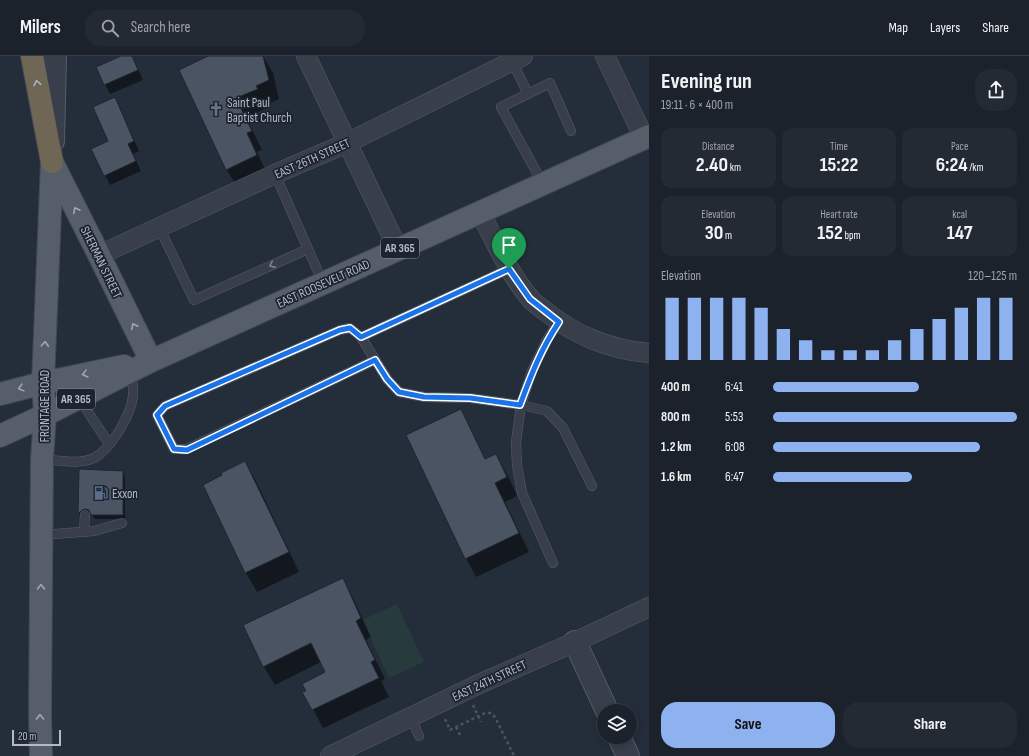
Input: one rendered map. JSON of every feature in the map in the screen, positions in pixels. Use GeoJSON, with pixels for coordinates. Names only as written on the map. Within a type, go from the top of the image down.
{"type":"FeatureCollection","features":[{"type":"Feature","properties":{"kind":"highway"},"geometry":{"type":"LineString","coordinates":[[32,56],[52,162]]}},
{"type":"Feature","properties":{"kind":"main road","name":"EAST ROOSEVELT ROAD"},"geometry":{"type":"LineString","coordinates":[[0,394],[43,383],[129,368],[151,361],[646,137]]}},
{"type":"Feature","properties":{"kind":"main road","name":"SHERMAN STREET"},"geometry":{"type":"LineString","coordinates":[[52,162],[151,361]]}},
{"type":"Feature","properties":{"kind":"main road","name":"FRONTAGE ROAD"},"geometry":{"type":"LineString","coordinates":[[41,756],[41,535],[42,459],[45,415],[43,383],[52,162]]}},
{"type":"Feature","properties":{"kind":"main road","name":"EAST ROOSEVELT ROAD"},"geometry":{"type":"LineString","coordinates":[[0,436],[79,398],[129,368]]}},
{"type":"Feature","properties":{"kind":"street","name":"FRONTAGE ROAD"},"geometry":{"type":"LineString","coordinates":[[52,162],[56,56]]}},
{"type":"Feature","properties":{"kind":"street"},"geometry":{"type":"LineString","coordinates":[[306,56],[398,249]]}},
{"type":"Feature","properties":{"kind":"street"},"geometry":{"type":"LineString","coordinates":[[605,56],[646,137]]}},
{"type":"Feature","properties":{"kind":"street","name":"EAST 26TH STREET"},"geometry":{"type":"LineString","coordinates":[[99,255],[275,174],[347,143],[518,59]]}},
{"type":"Feature","properties":{"kind":"street"},"geometry":{"type":"LineString","coordinates":[[480,212],[509,269],[530,299],[559,322],[582,335],[611,346],[649,353]]}},
{"type":"Feature","properties":{"kind":"street","name":"EAST 24TH STREET"},"geometry":{"type":"LineString","coordinates":[[330,756],[479,684],[576,642],[649,607]]}},
{"type":"Feature","properties":{"kind":"street"},"geometry":{"type":"LineString","coordinates":[[576,642],[604,704]]}},
{"type":"Feature","properties":{"kind":"street"},"geometry":{"type":"LineString","coordinates":[[622,744],[628,756]]}},
{"type":"Feature","properties":{"kind":"lane"},"geometry":{"type":"LineString","coordinates":[[518,59],[528,94]]}},
{"type":"Feature","properties":{"kind":"lane"},"geometry":{"type":"LineString","coordinates":[[542,184],[501,107],[550,83],[571,131]]}},
{"type":"Feature","properties":{"kind":"lane"},"geometry":{"type":"LineString","coordinates":[[275,174],[323,283]]}},
{"type":"Feature","properties":{"kind":"lane"},"geometry":{"type":"LineString","coordinates":[[159,228],[194,300],[308,249]]}},
{"type":"Feature","properties":{"kind":"lane"},"geometry":{"type":"LineString","coordinates":[[361,337],[509,269]]}},
{"type":"Feature","properties":{"kind":"lane"},"geometry":{"type":"LineString","coordinates":[[553,563],[522,493],[517,465],[516,442],[520,405],[532,371],[548,338],[559,322]]}},
{"type":"Feature","properties":{"kind":"lane"},"geometry":{"type":"LineString","coordinates":[[375,360],[187,450],[174,449],[157,415],[165,406],[340,330],[350,328],[361,337],[387,379],[399,392],[424,397],[470,398],[520,405],[547,411],[563,428],[592,486]]}},
{"type":"Feature","properties":{"kind":"lane"},"geometry":{"type":"LineString","coordinates":[[42,459],[83,465],[94,458],[109,444],[128,416],[133,395],[129,368]]}},
{"type":"Feature","properties":{"kind":"lane"},"geometry":{"type":"LineString","coordinates":[[79,398],[109,444]]}},
{"type":"Feature","properties":{"kind":"lane"},"geometry":{"type":"LineString","coordinates":[[84,532],[85,515]]}},
{"type":"Feature","properties":{"kind":"lane"},"geometry":{"type":"LineString","coordinates":[[41,535],[94,531],[122,523]]}},
{"type":"Feature","properties":{"kind":"lane"},"geometry":{"type":"LineString","coordinates":[[410,717],[419,736]]}},
{"type":"Feature","properties":{"kind":"path"},"geometry":{"type":"LineString","coordinates":[[472,705],[481,722]]}},
{"type":"Feature","properties":{"kind":"path"},"geometry":{"type":"LineString","coordinates":[[444,717],[450,730],[485,713],[491,713],[495,717],[514,756]]}},
{"type":"Feature","properties":{"kind":"path"},"geometry":{"type":"LineString","coordinates":[[456,727],[460,735]]}},
{"type":"Feature","properties":{"kind":"shaded area"},"geometry":{"type":"Polygon","coordinates":[[[397,604],[424,662],[389,678],[362,620],[397,604]]]}},
{"type":"Feature","properties":{"kind":"building"},"geometry":{"type":"Polygon","coordinates":[[[121,56],[132,56],[138,70],[104,85],[96,67],[121,56]]]}},
{"type":"Feature","properties":{"kind":"building","name":"Saint Paul Baptist Church"},"geometry":{"type":"Polygon","coordinates":[[[208,56],[263,56],[269,80],[256,86],[258,89],[236,98],[252,131],[247,133],[257,155],[226,170],[179,70],[208,56]]]}},
{"type":"Feature","properties":{"kind":"building"},"geometry":{"type":"Polygon","coordinates":[[[115,97],[134,141],[128,144],[136,161],[104,176],[91,149],[108,141],[93,107],[115,97]]]}},
{"type":"Feature","properties":{"kind":"building"},"geometry":{"type":"Polygon","coordinates":[[[461,409],[485,459],[496,454],[507,477],[495,483],[519,533],[465,559],[406,435],[461,409]]]}},
{"type":"Feature","properties":{"kind":"building"},"geometry":{"type":"Polygon","coordinates":[[[245,461],[289,552],[245,573],[203,485],[222,475],[221,473],[245,461]]]}},
{"type":"Feature","properties":{"kind":"building","name":"Exxon"},"geometry":{"type":"Polygon","coordinates":[[[79,469],[123,471],[123,515],[91,515],[89,510],[85,509],[78,514],[79,469]]]}},
{"type":"Feature","properties":{"kind":"building"},"geometry":{"type":"Polygon","coordinates":[[[343,578],[361,618],[356,621],[375,660],[371,662],[379,678],[312,710],[302,692],[306,691],[302,684],[325,672],[311,643],[263,667],[243,625],[343,578]]]}},
{"type":"Feature","properties":{"kind":"place","name":"Saint Paul Baptist Church"},"geometry":{"type":"Point","coordinates":[216,109]}},
{"type":"Feature","properties":{"kind":"place","name":"Exxon"},"geometry":{"type":"Point","coordinates":[101,493]}},
{"type":"Feature","properties":{"kind":"route"},"geometry":{"type":"LineString","coordinates":[[509,269],[530,299],[559,322],[548,338],[532,371],[520,405],[470,398],[424,397],[399,392],[387,379],[375,360],[187,450],[174,449],[157,415],[165,406],[340,330],[350,328],[361,337],[509,269]]}}]}
